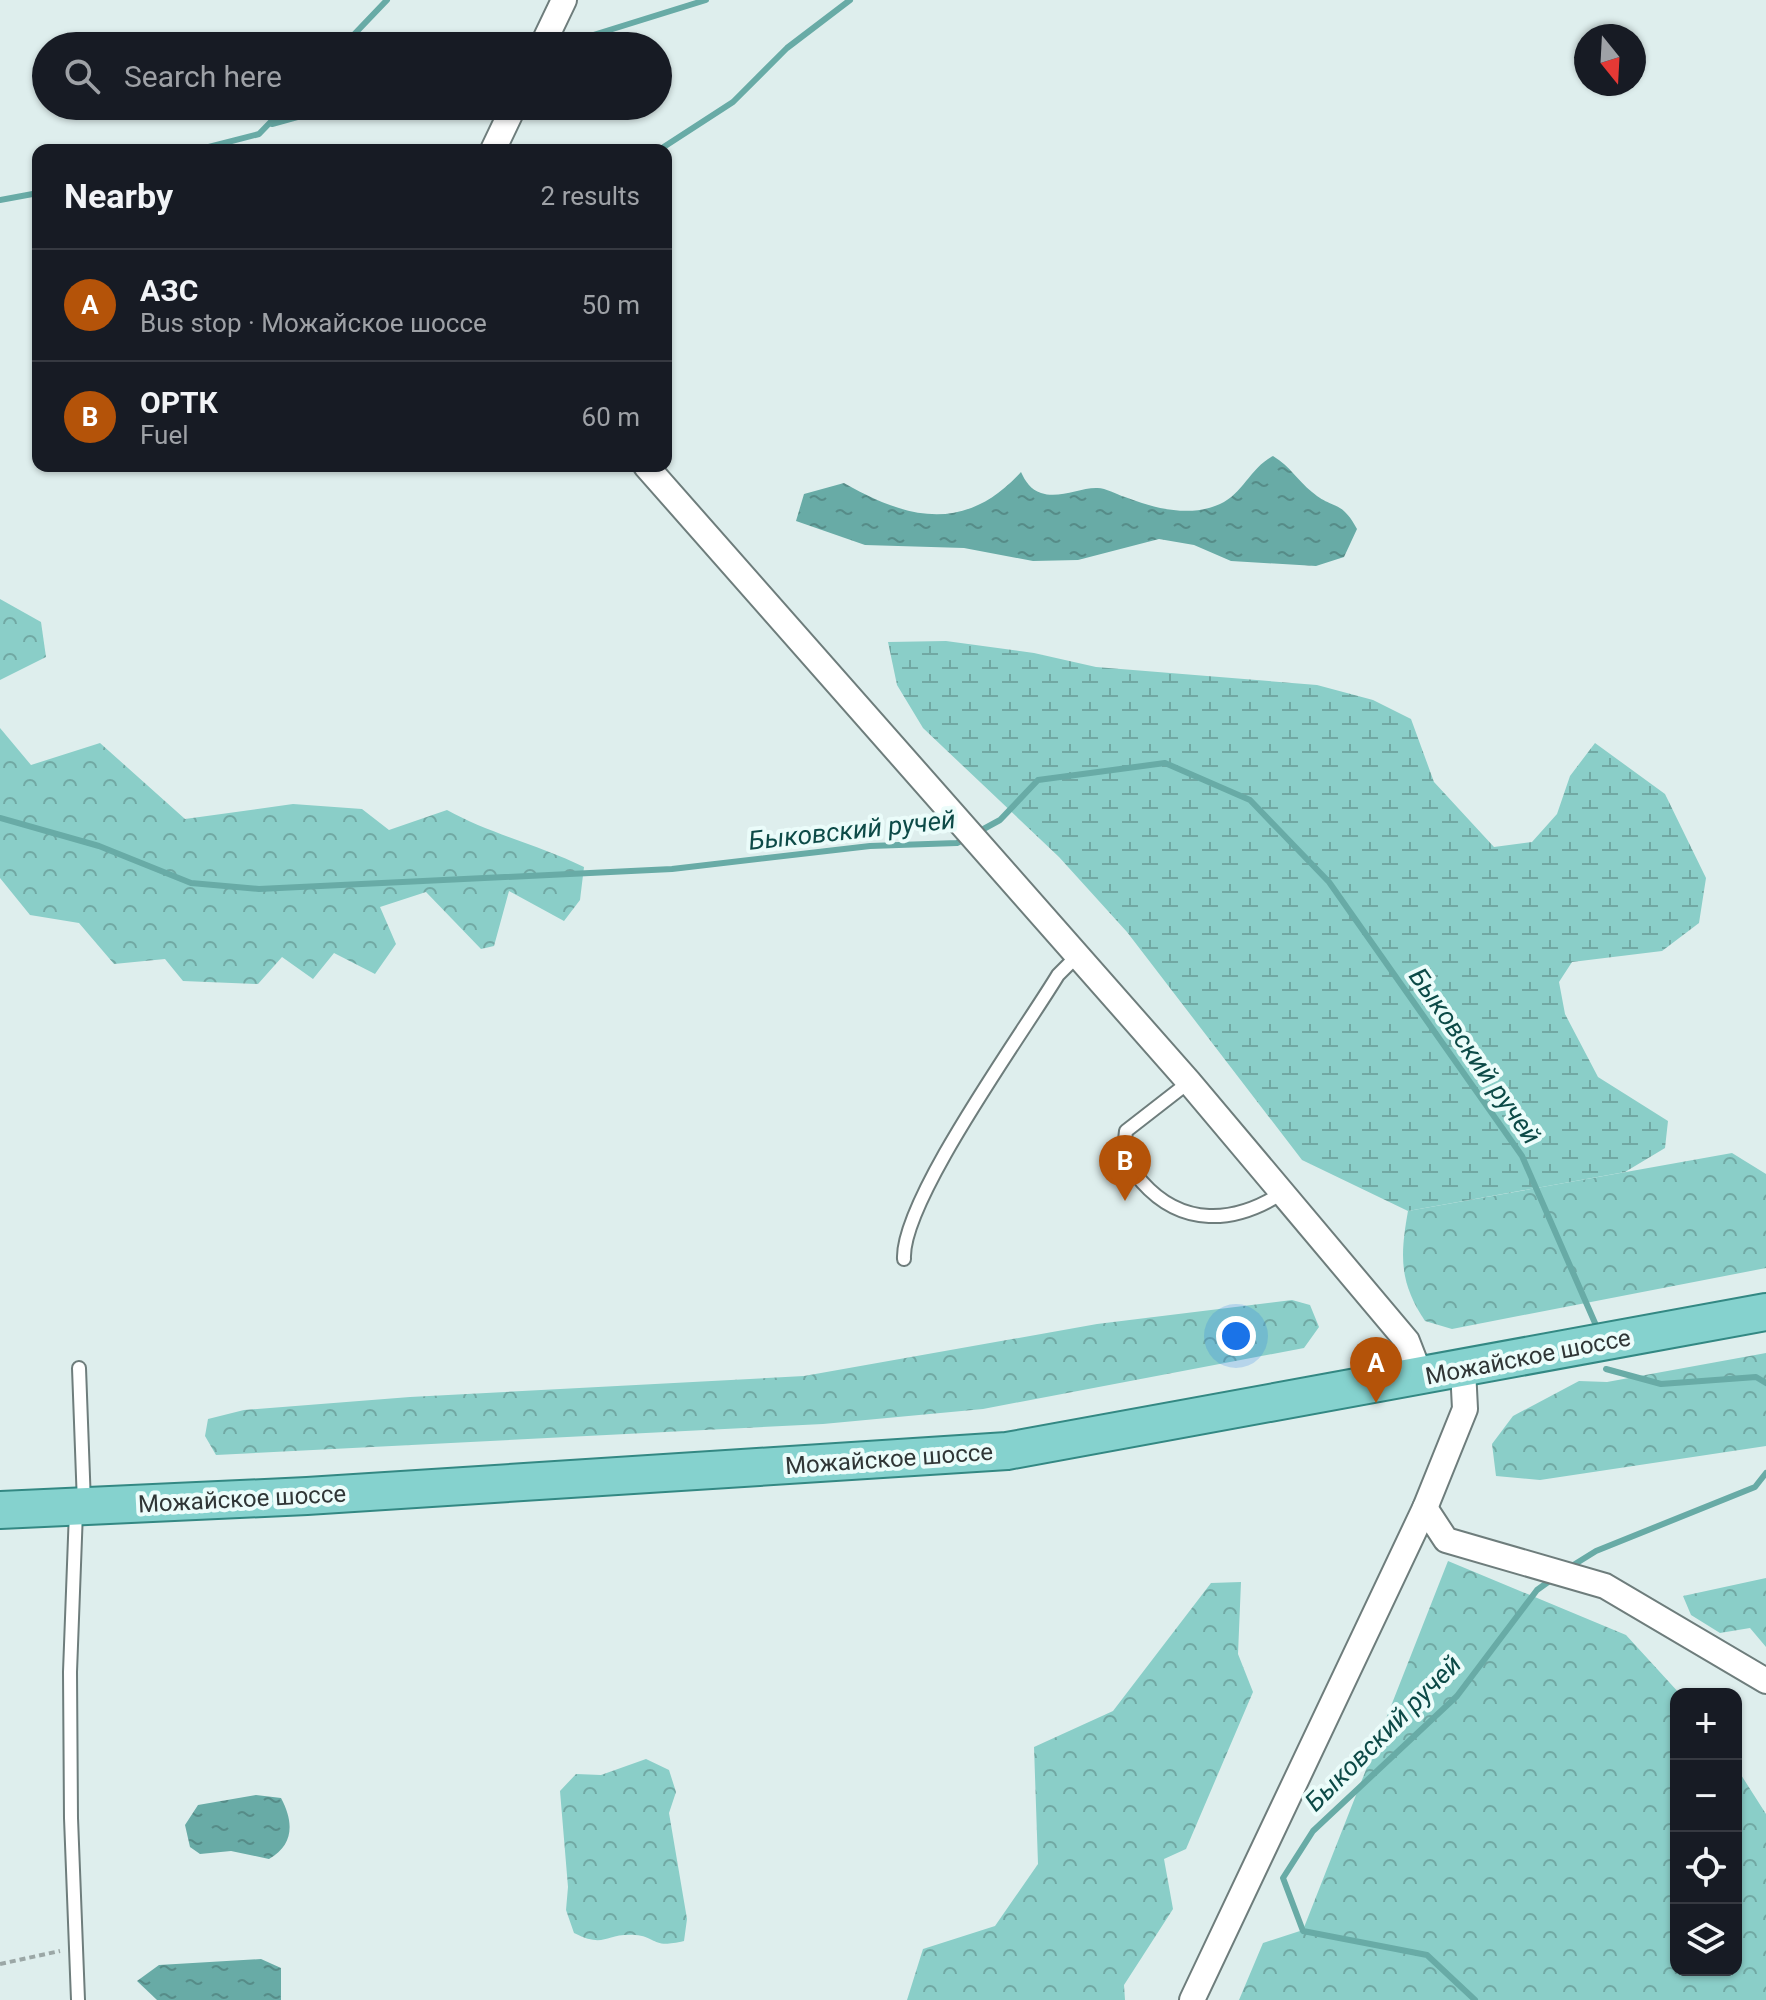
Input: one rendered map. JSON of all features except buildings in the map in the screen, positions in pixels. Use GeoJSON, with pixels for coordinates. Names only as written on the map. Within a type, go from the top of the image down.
{"type":"FeatureCollection","features":[{"type":"Feature","properties":{"kind":"main road","name":"Можайское шоссе"},"geometry":{"type":"LineString","coordinates":[[0,1510],[1007,1451],[1766,1312]]}},
{"type":"Feature","properties":{"kind":"street"},"geometry":{"type":"LineString","coordinates":[[549,32],[564,0]]}},
{"type":"Feature","properties":{"kind":"street"},"geometry":{"type":"LineString","coordinates":[[496,144],[507,120]]}},
{"type":"Feature","properties":{"kind":"street"},"geometry":{"type":"LineString","coordinates":[[651,472],[1189,1082],[1407,1341],[1421,1377]]}},
{"type":"Feature","properties":{"kind":"street"},"geometry":{"type":"LineString","coordinates":[[1192,2000],[1425,1508],[1465,1409],[1463,1369]]}},
{"type":"Feature","properties":{"kind":"street"},"geometry":{"type":"LineString","coordinates":[[1425,1508],[1446,1540],[1605,1586],[1766,1681]]}},
{"type":"Feature","properties":{"kind":"lane"},"geometry":{"type":"LineString","coordinates":[[904,1259],[906,1231],[947,1152],[1058,975],[1078,955]]}},
{"type":"Feature","properties":{"kind":"lane"},"geometry":{"type":"LineString","coordinates":[[1189,1082],[1126,1131],[1123,1147],[1136,1176],[1168,1206],[1203,1217],[1245,1212],[1282,1193]]}},
{"type":"Feature","properties":{"kind":"lane"},"geometry":{"type":"LineString","coordinates":[[78,2000],[71,1818],[70,1672],[80,1507],[79,1368]]}},
{"type":"Feature","properties":{"kind":"path"},"geometry":{"type":"LineString","coordinates":[[0,1964],[76,1948]]}},
{"type":"Feature","properties":{"kind":"green space"},"geometry":{"type":"Polygon","coordinates":[[[0,599],[41,622],[46,657],[0,680],[0,599]]]}},
{"type":"Feature","properties":{"kind":"green space"},"geometry":{"type":"Polygon","coordinates":[[[946,641],[1034,653],[1096,667],[1317,685],[1373,700],[1411,719],[1434,782],[1494,847],[1532,842],[1557,814],[1570,776],[1595,743],[1665,794],[1706,878],[1699,923],[1662,951],[1572,962],[1559,982],[1565,1014],[1598,1077],[1668,1121],[1665,1148],[1625,1172],[1408,1211],[1302,1160],[1127,932],[1059,857],[923,728],[897,685],[888,642],[946,641]]]}},
{"type":"Feature","properties":{"kind":"green space"},"geometry":{"type":"Polygon","coordinates":[[[0,728],[31,765],[100,743],[185,819],[293,804],[362,809],[389,830],[447,810],[584,867],[580,900],[564,921],[509,891],[494,946],[481,949],[426,892],[380,907],[396,944],[375,974],[334,953],[313,979],[282,957],[258,984],[183,981],[165,959],[114,964],[79,923],[30,915],[0,878],[0,728]]]}},
{"type":"Feature","properties":{"kind":"green space"},"geometry":{"type":"Polygon","coordinates":[[[1732,1153],[1766,1174],[1766,1268],[1452,1329],[1425,1321],[1416,1307],[1404,1268],[1408,1211],[1732,1153]]]}},
{"type":"Feature","properties":{"kind":"green space"},"geometry":{"type":"Polygon","coordinates":[[[1292,1300],[1310,1305],[1319,1327],[1304,1348],[983,1409],[823,1424],[216,1455],[205,1436],[208,1419],[244,1410],[410,1397],[804,1376],[1097,1324],[1292,1300]]]}},
{"type":"Feature","properties":{"kind":"green space"},"geometry":{"type":"Polygon","coordinates":[[[1766,1353],[1766,1446],[1540,1480],[1496,1476],[1492,1444],[1513,1416],[1579,1381],[1607,1382],[1766,1353]]]}},
{"type":"Feature","properties":{"kind":"green space"},"geometry":{"type":"Polygon","coordinates":[[[1448,1561],[1626,1635],[1675,1688],[1670,1688],[1670,1976],[1742,1976],[1742,1776],[1766,1814],[1766,2000],[1239,2000],[1263,1943],[1303,1930],[1448,1561]]]}},
{"type":"Feature","properties":{"kind":"green space"},"geometry":{"type":"Polygon","coordinates":[[[1766,1578],[1766,1647],[1750,1628],[1720,1633],[1691,1615],[1683,1596],[1766,1578]]]}},
{"type":"Feature","properties":{"kind":"green space"},"geometry":{"type":"Polygon","coordinates":[[[1241,1582],[1238,1654],[1253,1692],[1186,1849],[1164,1859],[1173,1909],[1124,1985],[1125,2000],[907,2000],[923,1949],[995,1926],[1038,1864],[1034,1747],[1113,1711],[1211,1583],[1241,1582]]]}},
{"type":"Feature","properties":{"kind":"green space"},"geometry":{"type":"Polygon","coordinates":[[[646,1759],[669,1770],[676,1792],[669,1813],[687,1919],[684,1941],[660,1943],[635,1935],[599,1940],[585,1938],[574,1933],[566,1910],[568,1887],[560,1791],[576,1774],[601,1775],[646,1759]]]}},
{"type":"Feature","properties":{"kind":"water"},"geometry":{"type":"Polygon","coordinates":[[[1273,456],[1319,498],[1341,509],[1351,520],[1357,529],[1344,557],[1316,566],[1231,561],[1194,545],[1159,539],[1078,560],[1033,561],[964,548],[865,545],[796,521],[804,494],[844,483],[892,506],[937,514],[958,512],[979,504],[1021,472],[1031,487],[1048,495],[1099,488],[1159,508],[1196,510],[1228,500],[1258,467],[1273,456]]]}},
{"type":"Feature","properties":{"kind":"water"},"geometry":{"type":"Polygon","coordinates":[[[256,1795],[281,1798],[285,1807],[289,1832],[277,1853],[269,1859],[231,1851],[200,1854],[190,1847],[185,1825],[198,1805],[256,1795]]]}},
{"type":"Feature","properties":{"kind":"water"},"geometry":{"type":"Polygon","coordinates":[[[261,1959],[281,1968],[281,2000],[157,2000],[137,1981],[159,1965],[261,1959]]]}},
{"type":"Feature","properties":{"kind":"waterway"},"geometry":{"type":"LineString","coordinates":[[356,32],[387,0]]}},
{"type":"Feature","properties":{"kind":"waterway"},"geometry":{"type":"LineString","coordinates":[[603,32],[706,0]]}},
{"type":"Feature","properties":{"kind":"waterway"},"geometry":{"type":"LineString","coordinates":[[668,144],[733,102],[787,48],[850,0]]}},
{"type":"Feature","properties":{"kind":"waterway"},"geometry":{"type":"LineString","coordinates":[[220,144],[259,134],[272,120]]}},
{"type":"Feature","properties":{"kind":"waterway"},"geometry":{"type":"LineString","coordinates":[[272,124],[286,120]]}},
{"type":"Feature","properties":{"kind":"waterway"},"geometry":{"type":"LineString","coordinates":[[0,200],[32,194]]}},
{"type":"Feature","properties":{"kind":"waterway","name":"Быковский ручей"},"geometry":{"type":"LineString","coordinates":[[978,832],[1000,820],[1038,780],[1165,763],[1250,800],[1329,882],[1522,1156],[1595,1323]]}},
{"type":"Feature","properties":{"kind":"waterway","name":"Быковский ручей"},"geometry":{"type":"LineString","coordinates":[[0,818],[99,846],[191,883],[259,889],[672,869],[870,846],[957,843],[965,839]]}},
{"type":"Feature","properties":{"kind":"waterway","name":"Быковский ручей"},"geometry":{"type":"LineString","coordinates":[[1606,1369],[1661,1384],[1756,1377],[1766,1383]]}},
{"type":"Feature","properties":{"kind":"waterway","name":"Быковский ручей"},"geometry":{"type":"LineString","coordinates":[[1567,1569],[1596,1551],[1755,1487],[1766,1473]]}},
{"type":"Feature","properties":{"kind":"waterway","name":"Быковский ручей"},"geometry":{"type":"LineString","coordinates":[[1475,2000],[1427,1955],[1303,1931],[1283,1878],[1313,1831],[1457,1696],[1537,1590],[1555,1577]]}},
{"type":"Feature","properties":{"kind":"place","name":"ОРТК"},"geometry":{"type":"Point","coordinates":[1125,1201]}},
{"type":"Feature","properties":{"kind":"place","name":"АЗС"},"geometry":{"type":"Point","coordinates":[1376,1403]}}]}
